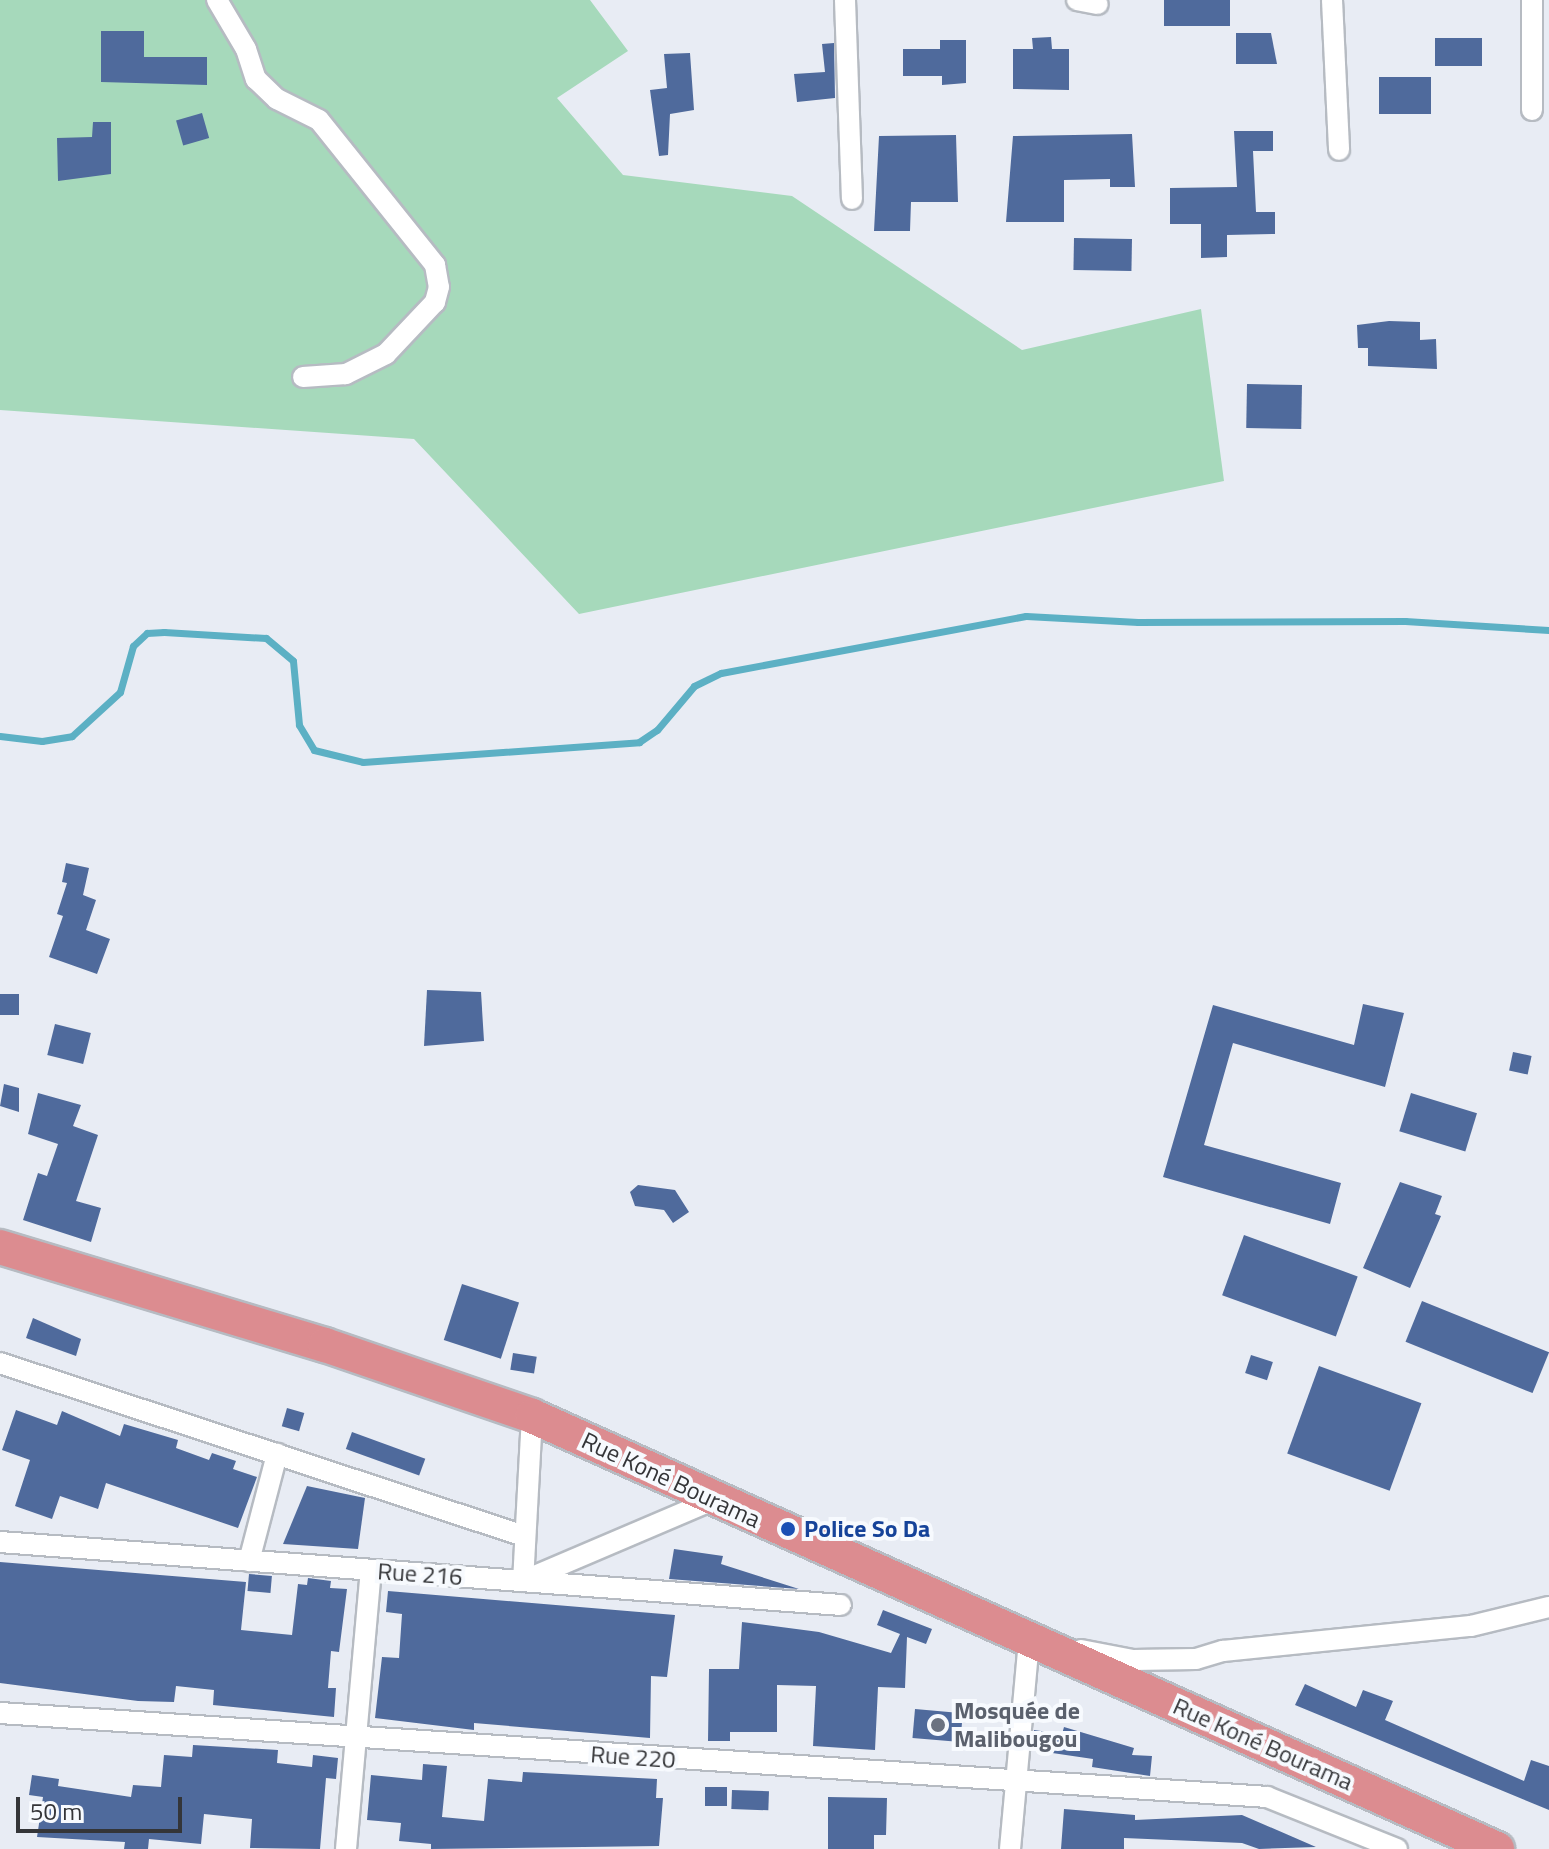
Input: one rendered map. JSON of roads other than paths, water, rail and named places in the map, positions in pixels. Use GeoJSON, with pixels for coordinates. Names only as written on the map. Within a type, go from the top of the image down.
{"type":"FeatureCollection","features":[{"type":"Feature","properties":{"kind":"highway","name":"Rue Koné Bourama"},"geometry":{"type":"LineString","coordinates":[[0,1247],[325,1345],[532,1416],[713,1500],[1497,1849]]}},
{"type":"Feature","properties":{"kind":"street"},"geometry":{"type":"LineString","coordinates":[[217,0],[246,49],[256,79],[277,99],[319,120],[435,265],[439,287],[435,302],[386,354],[346,374],[303,377]]}},
{"type":"Feature","properties":{"kind":"street"},"geometry":{"type":"LineString","coordinates":[[845,0],[852,199]]}},
{"type":"Feature","properties":{"kind":"street"},"geometry":{"type":"LineString","coordinates":[[1077,0],[1098,4]]}},
{"type":"Feature","properties":{"kind":"street"},"geometry":{"type":"LineString","coordinates":[[1332,0],[1339,150]]}},
{"type":"Feature","properties":{"kind":"street"},"geometry":{"type":"LineString","coordinates":[[1532,0],[1532,110]]}},
{"type":"Feature","properties":{"kind":"street"},"geometry":{"type":"LineString","coordinates":[[0,1363],[524,1536]]}},
{"type":"Feature","properties":{"kind":"street"},"geometry":{"type":"LineString","coordinates":[[532,1416],[523,1581],[713,1500]]}},
{"type":"Feature","properties":{"kind":"street"},"geometry":{"type":"LineString","coordinates":[[249,1561],[277,1454]]}},
{"type":"Feature","properties":{"kind":"street","name":"Rue 216"},"geometry":{"type":"LineString","coordinates":[[0,1542],[841,1605]]}},
{"type":"Feature","properties":{"kind":"street"},"geometry":{"type":"LineString","coordinates":[[346,1849],[371,1570]]}},
{"type":"Feature","properties":{"kind":"street"},"geometry":{"type":"LineString","coordinates":[[1010,1849],[1029,1639],[1133,1660],[1170,1661],[1292,1643],[1471,1626],[1549,1607]]}},
{"type":"Feature","properties":{"kind":"street","name":"Rue 220"},"geometry":{"type":"LineString","coordinates":[[0,1713],[1015,1784],[1267,1797],[1397,1849]]}},
{"type":"Feature","properties":{"kind":"waterway"},"geometry":{"type":"LineString","coordinates":[[0,736],[42,741],[72,736],[120,692],[133,646],[147,633],[266,638],[293,661],[299,725],[314,750],[363,762],[639,742],[657,730],[694,686],[721,673],[1026,616],[1138,622],[1405,621],[1549,630]]}},
{"type":"Feature","properties":{"kind":"place","name":"Police So Da"},"geometry":{"type":"Point","coordinates":[788,1529]}},
{"type":"Feature","properties":{"kind":"place","name":"Mosquée de Malibougou"},"geometry":{"type":"Point","coordinates":[938,1725]}}]}
